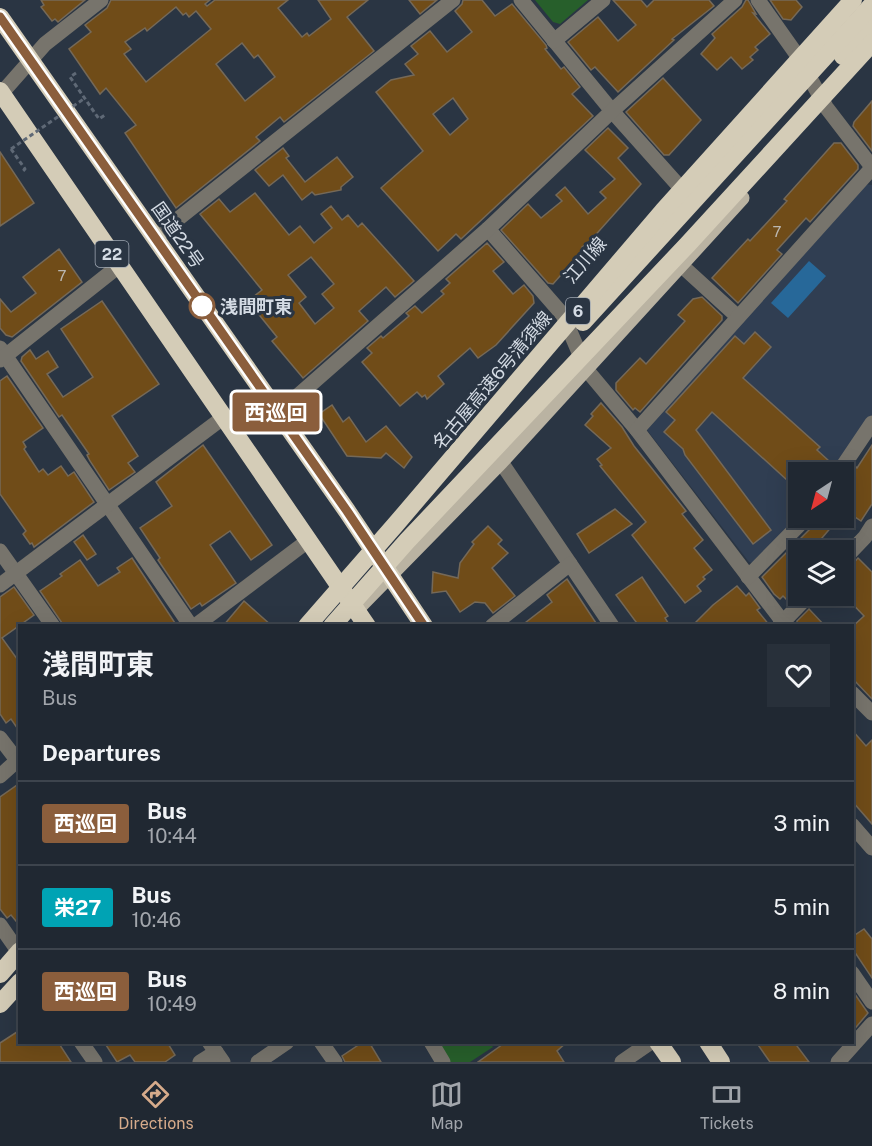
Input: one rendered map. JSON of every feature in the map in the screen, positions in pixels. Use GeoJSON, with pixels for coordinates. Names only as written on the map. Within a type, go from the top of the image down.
{"type":"FeatureCollection","features":[{"type":"Feature","properties":{"kind":"highway","name":"名古屋高速6号清須線"},"geometry":{"type":"LineString","coordinates":[[309,624],[663,211],[853,0]]}},
{"type":"Feature","properties":{"kind":"highway"},"geometry":{"type":"LineString","coordinates":[[396,524],[872,5]]}},
{"type":"Feature","properties":{"kind":"highway","name":"国道22号"},"geometry":{"type":"LineString","coordinates":[[0,17],[423,624]]}},
{"type":"Feature","properties":{"kind":"highway"},"geometry":{"type":"LineString","coordinates":[[407,541],[872,24]]}},
{"type":"Feature","properties":{"kind":"highway","name":"6"},"geometry":{"type":"LineString","coordinates":[[334,624],[407,541],[688,244],[872,43]]}},
{"type":"Feature","properties":{"kind":"highway","name":"22"},"geometry":{"type":"LineString","coordinates":[[0,93],[366,624]]}},
{"type":"Feature","properties":{"kind":"highway"},"geometry":{"type":"LineString","coordinates":[[0,974],[18,948]]}},
{"type":"Feature","properties":{"kind":"highway"},"geometry":{"type":"LineString","coordinates":[[0,1004],[18,984]]}},
{"type":"Feature","properties":{"kind":"highway"},"geometry":{"type":"LineString","coordinates":[[659,1044],[672,1062]]}},
{"type":"Feature","properties":{"kind":"highway"},"geometry":{"type":"LineString","coordinates":[[709,1044],[721,1062]]}},
{"type":"Feature","properties":{"kind":"main road","name":"江川線"},"geometry":{"type":"LineString","coordinates":[[300,624],[563,315],[846,0]]}},
{"type":"Feature","properties":{"kind":"main road"},"geometry":{"type":"LineString","coordinates":[[345,624],[501,462],[872,56]]}},
{"type":"Feature","properties":{"kind":"main road"},"geometry":{"type":"LineString","coordinates":[[0,966],[18,948]]}},
{"type":"Feature","properties":{"kind":"main road"},"geometry":{"type":"LineString","coordinates":[[0,1015],[18,994]]}},
{"type":"Feature","properties":{"kind":"street"},"geometry":{"type":"LineString","coordinates":[[0,93],[45,44],[101,0]]}},
{"type":"Feature","properties":{"kind":"street"},"geometry":{"type":"LineString","coordinates":[[154,238],[453,0]]}},
{"type":"Feature","properties":{"kind":"street"},"geometry":{"type":"LineString","coordinates":[[521,0],[612,111],[678,185]]}},
{"type":"Feature","properties":{"kind":"street"},"geometry":{"type":"LineString","coordinates":[[554,40],[603,0]]}},
{"type":"Feature","properties":{"kind":"street"},"geometry":{"type":"LineString","coordinates":[[277,414],[488,229],[612,111],[735,0]]}},
{"type":"Feature","properties":{"kind":"street"},"geometry":{"type":"LineString","coordinates":[[637,430],[872,167],[826,107],[797,55],[758,0]]}},
{"type":"Feature","properties":{"kind":"street"},"geometry":{"type":"LineString","coordinates":[[488,229],[563,315],[586,369],[637,430],[782,624],[799,606]]}},
{"type":"Feature","properties":{"kind":"street"},"geometry":{"type":"LineString","coordinates":[[681,265],[738,316]]}},
{"type":"Feature","properties":{"kind":"street"},"geometry":{"type":"LineString","coordinates":[[120,266],[2,355],[108,503],[190,624]]}},
{"type":"Feature","properties":{"kind":"street"},"geometry":{"type":"LineString","coordinates":[[0,585],[224,417]]}},
{"type":"Feature","properties":{"kind":"street"},"geometry":{"type":"LineString","coordinates":[[846,462],[872,423]]}},
{"type":"Feature","properties":{"kind":"street"},"geometry":{"type":"LineString","coordinates":[[501,462],[611,624]]}},
{"type":"Feature","properties":{"kind":"street"},"geometry":{"type":"LineString","coordinates":[[748,577],[796,528]]}},
{"type":"Feature","properties":{"kind":"street"},"geometry":{"type":"LineString","coordinates":[[854,550],[870,535]]}},
{"type":"Feature","properties":{"kind":"street"},"geometry":{"type":"LineString","coordinates":[[198,624],[309,540]]}},
{"type":"Feature","properties":{"kind":"street"},"geometry":{"type":"LineString","coordinates":[[0,550],[52,624]]}},
{"type":"Feature","properties":{"kind":"street"},"geometry":{"type":"LineString","coordinates":[[495,624],[570,564]]}},
{"type":"Feature","properties":{"kind":"street"},"geometry":{"type":"LineString","coordinates":[[854,696],[872,713]]}},
{"type":"Feature","properties":{"kind":"street"},"geometry":{"type":"LineString","coordinates":[[0,738],[18,761],[0,776]]}},
{"type":"Feature","properties":{"kind":"street"},"geometry":{"type":"LineString","coordinates":[[854,827],[872,848]]}},
{"type":"Feature","properties":{"kind":"street"},"geometry":{"type":"LineString","coordinates":[[0,925],[18,948]]}},
{"type":"Feature","properties":{"kind":"street"},"geometry":{"type":"LineString","coordinates":[[854,976],[872,1002]]}},
{"type":"Feature","properties":{"kind":"street"},"geometry":{"type":"LineString","coordinates":[[838,1062],[872,1024]]}},
{"type":"Feature","properties":{"kind":"street"},"geometry":{"type":"LineString","coordinates":[[82,1044],[95,1062]]}},
{"type":"Feature","properties":{"kind":"street"},"geometry":{"type":"LineString","coordinates":[[258,1062],[284,1044]]}},
{"type":"Feature","properties":{"kind":"street"},"geometry":{"type":"LineString","coordinates":[[322,1044],[335,1062]]}},
{"type":"Feature","properties":{"kind":"street"},"geometry":{"type":"LineString","coordinates":[[432,1044],[443,1062]]}},
{"type":"Feature","properties":{"kind":"street"},"geometry":{"type":"LineString","coordinates":[[622,1062],[648,1044]]}},
{"type":"Feature","properties":{"kind":"street"},"geometry":{"type":"LineString","coordinates":[[200,1062],[216,1052]]}},
{"type":"Feature","properties":{"kind":"path"},"geometry":{"type":"LineString","coordinates":[[76,73],[70,77],[99,119],[105,115]]}},
{"type":"Feature","properties":{"kind":"path"},"geometry":{"type":"LineString","coordinates":[[22,172],[25,169],[11,148],[85,98]]}},
{"type":"Feature","properties":{"kind":"shaded area"},"geometry":{"type":"Polygon","coordinates":[[[864,184],[872,185],[872,415],[841,462],[788,462],[789,528],[755,564],[749,562],[647,430],[864,184]]]}},
{"type":"Feature","properties":{"kind":"green space"},"geometry":{"type":"Polygon","coordinates":[[[535,0],[588,0],[560,24],[553,22],[535,0]]]}},
{"type":"Feature","properties":{"kind":"green space"},"geometry":{"type":"Polygon","coordinates":[[[439,1044],[491,1044],[493,1047],[470,1062],[450,1062],[439,1044]]]}},
{"type":"Feature","properties":{"kind":"water"},"geometry":{"type":"Polygon","coordinates":[[[809,261],[826,276],[788,318],[771,303],[809,261]]]}},
{"type":"Feature","properties":{"kind":"building"},"geometry":{"type":"Polygon","coordinates":[[[41,0],[85,0],[58,22],[55,19],[52,21],[41,7],[44,5],[41,0]]]}},
{"type":"Feature","properties":{"kind":"building"},"geometry":{"type":"Polygon","coordinates":[[[111,0],[210,0],[205,4],[207,6],[215,0],[288,0],[278,8],[302,37],[307,33],[309,36],[331,19],[318,0],[368,0],[347,17],[374,51],[284,122],[280,117],[256,137],[260,141],[176,208],[125,133],[136,125],[106,88],[100,94],[69,49],[91,32],[85,25],[107,8],[111,0]],[[176,7],[147,31],[145,28],[125,42],[131,49],[124,54],[146,82],[211,29],[196,11],[189,17],[186,13],[183,15],[176,7]],[[242,43],[216,64],[245,101],[275,77],[258,55],[254,58],[242,43]]]}},
{"type":"Feature","properties":{"kind":"building"},"geometry":{"type":"Polygon","coordinates":[[[409,0],[437,0],[420,14],[409,0]]]}},
{"type":"Feature","properties":{"kind":"building"},"geometry":{"type":"Polygon","coordinates":[[[463,0],[482,0],[495,16],[512,4],[546,45],[545,49],[561,69],[564,67],[580,87],[572,94],[593,116],[461,239],[456,234],[438,251],[381,188],[423,151],[376,92],[391,80],[414,75],[405,64],[418,54],[411,46],[430,31],[447,52],[472,32],[455,11],[463,0]],[[453,98],[433,114],[450,135],[468,119],[453,98]]]}},
{"type":"Feature","properties":{"kind":"building"},"geometry":{"type":"Polygon","coordinates":[[[613,0],[641,0],[647,7],[654,0],[709,0],[714,6],[672,39],[674,40],[618,92],[595,67],[591,70],[568,42],[598,17],[618,41],[636,25],[613,0]]]}},
{"type":"Feature","properties":{"kind":"building"},"geometry":{"type":"Polygon","coordinates":[[[746,0],[770,34],[755,47],[758,50],[750,57],[753,60],[742,69],[731,57],[717,70],[701,54],[715,38],[712,34],[742,7],[746,0]]]}},
{"type":"Feature","properties":{"kind":"building"},"geometry":{"type":"Polygon","coordinates":[[[770,0],[796,0],[802,7],[791,20],[783,19],[770,0]]]}},
{"type":"Feature","properties":{"kind":"building"},"geometry":{"type":"Polygon","coordinates":[[[663,78],[701,120],[669,155],[664,155],[626,112],[663,78]]]}},
{"type":"Feature","properties":{"kind":"building"},"geometry":{"type":"Polygon","coordinates":[[[872,101],[872,151],[853,126],[872,101]]]}},
{"type":"Feature","properties":{"kind":"building"},"geometry":{"type":"Polygon","coordinates":[[[608,128],[628,148],[618,158],[641,184],[582,247],[584,249],[553,284],[548,283],[501,230],[528,204],[541,218],[562,201],[556,195],[565,187],[588,214],[606,198],[600,192],[615,179],[585,150],[608,128]]]}},
{"type":"Feature","properties":{"kind":"building"},"geometry":{"type":"Polygon","coordinates":[[[834,143],[841,143],[858,165],[858,169],[810,222],[806,218],[777,250],[782,254],[738,303],[712,278],[787,201],[784,199],[834,143]]]}},
{"type":"Feature","properties":{"kind":"building"},"geometry":{"type":"Polygon","coordinates":[[[283,148],[289,156],[286,158],[305,182],[337,157],[353,177],[341,187],[341,190],[315,195],[312,192],[302,200],[283,175],[269,186],[255,170],[283,148]]]}},
{"type":"Feature","properties":{"kind":"building"},"geometry":{"type":"Polygon","coordinates":[[[0,152],[34,203],[0,226],[0,152]]]}},
{"type":"Feature","properties":{"kind":"building"},"geometry":{"type":"Polygon","coordinates":[[[255,193],[289,235],[300,226],[314,243],[332,228],[321,214],[331,206],[342,220],[348,215],[358,227],[362,223],[414,281],[395,297],[386,287],[359,311],[368,321],[303,378],[272,341],[277,337],[248,301],[262,290],[200,214],[219,199],[230,212],[255,193]],[[311,257],[288,275],[306,297],[299,303],[315,324],[334,308],[322,294],[334,284],[311,257]]]}},
{"type":"Feature","properties":{"kind":"building"},"geometry":{"type":"Polygon","coordinates":[[[487,243],[504,262],[493,271],[513,294],[524,285],[533,296],[534,303],[496,345],[478,358],[470,348],[438,376],[444,384],[427,399],[425,395],[422,397],[417,392],[400,406],[362,362],[372,353],[367,348],[409,316],[406,313],[415,306],[422,313],[444,294],[441,291],[450,283],[446,279],[487,243]]]}},
{"type":"Feature","properties":{"kind":"building"},"geometry":{"type":"Polygon","coordinates":[[[59,249],[82,282],[12,337],[6,335],[0,328],[0,299],[11,312],[36,293],[23,277],[59,249]]]}},
{"type":"Feature","properties":{"kind":"building"},"geometry":{"type":"Polygon","coordinates":[[[702,297],[722,316],[722,320],[640,412],[635,408],[633,410],[616,390],[616,383],[640,358],[646,364],[685,321],[678,315],[693,299],[702,297]]]}},
{"type":"Feature","properties":{"kind":"building"},"geometry":{"type":"Polygon","coordinates":[[[102,301],[159,384],[112,416],[138,456],[128,463],[135,472],[109,490],[90,461],[87,455],[89,454],[62,415],[59,417],[21,361],[30,350],[36,359],[48,351],[58,367],[47,374],[63,397],[93,377],[61,329],[102,301]]]}},
{"type":"Feature","properties":{"kind":"building"},"geometry":{"type":"Polygon","coordinates":[[[755,332],[771,347],[743,378],[820,447],[817,450],[829,461],[788,462],[788,481],[712,412],[696,430],[771,530],[753,544],[685,455],[683,449],[664,432],[675,420],[666,412],[735,336],[744,344],[755,332]]]}},
{"type":"Feature","properties":{"kind":"building"},"geometry":{"type":"Polygon","coordinates":[[[7,376],[43,428],[23,442],[26,447],[24,449],[39,472],[43,469],[48,475],[61,466],[68,476],[74,472],[94,502],[34,547],[23,534],[26,531],[0,494],[0,381],[7,376]]]}},
{"type":"Feature","properties":{"kind":"building"},"geometry":{"type":"Polygon","coordinates":[[[601,403],[686,511],[682,514],[703,540],[694,548],[712,570],[697,586],[701,591],[685,603],[632,535],[646,522],[600,466],[602,465],[597,459],[611,448],[585,425],[601,403]]]}},
{"type":"Feature","properties":{"kind":"building"},"geometry":{"type":"Polygon","coordinates":[[[332,405],[343,422],[349,417],[366,442],[386,426],[412,457],[404,468],[386,453],[381,458],[347,456],[319,414],[332,405]]]}},
{"type":"Feature","properties":{"kind":"building"},"geometry":{"type":"Polygon","coordinates":[[[203,445],[272,545],[251,560],[230,531],[210,545],[236,583],[202,606],[200,603],[191,609],[158,560],[160,558],[140,528],[172,506],[156,482],[203,445]]]}},
{"type":"Feature","properties":{"kind":"building"},"geometry":{"type":"Polygon","coordinates":[[[872,445],[872,504],[861,521],[854,516],[854,470],[872,445]]]}},
{"type":"Feature","properties":{"kind":"building"},"geometry":{"type":"Polygon","coordinates":[[[615,509],[632,524],[589,553],[577,534],[615,509]]]}},
{"type":"Feature","properties":{"kind":"building"},"geometry":{"type":"Polygon","coordinates":[[[488,526],[502,540],[498,544],[508,553],[492,568],[515,596],[493,613],[485,603],[475,602],[460,612],[446,591],[432,593],[433,572],[458,578],[460,563],[474,544],[472,542],[488,526]]]}},
{"type":"Feature","properties":{"kind":"building"},"geometry":{"type":"Polygon","coordinates":[[[811,528],[830,528],[822,538],[824,540],[799,540],[811,528]]]}},
{"type":"Feature","properties":{"kind":"building"},"geometry":{"type":"Polygon","coordinates":[[[83,535],[96,554],[87,560],[74,542],[83,535]]]}},
{"type":"Feature","properties":{"kind":"building"},"geometry":{"type":"Polygon","coordinates":[[[788,551],[788,601],[783,596],[780,599],[774,594],[762,577],[788,551]]]}},
{"type":"Feature","properties":{"kind":"building"},"geometry":{"type":"Polygon","coordinates":[[[132,558],[176,624],[63,624],[40,591],[80,560],[98,586],[120,572],[117,568],[132,558]]]}},
{"type":"Feature","properties":{"kind":"building"},"geometry":{"type":"Polygon","coordinates":[[[858,558],[872,572],[872,699],[854,680],[854,625],[864,616],[854,606],[854,562],[858,558]]]}},
{"type":"Feature","properties":{"kind":"building"},"geometry":{"type":"Polygon","coordinates":[[[642,577],[668,616],[665,618],[669,624],[638,624],[616,595],[642,577]]]}},
{"type":"Feature","properties":{"kind":"building"},"geometry":{"type":"Polygon","coordinates":[[[567,579],[597,624],[524,624],[552,602],[547,595],[567,579]]]}},
{"type":"Feature","properties":{"kind":"building"},"geometry":{"type":"Polygon","coordinates":[[[737,586],[746,596],[749,593],[760,608],[757,610],[768,624],[694,624],[737,586]]]}},
{"type":"Feature","properties":{"kind":"building"},"geometry":{"type":"Polygon","coordinates":[[[14,587],[34,615],[18,624],[18,626],[2,638],[18,660],[18,729],[11,719],[6,723],[0,714],[0,597],[14,587]]]}},
{"type":"Feature","properties":{"kind":"building"},"geometry":{"type":"Polygon","coordinates":[[[244,601],[270,624],[225,624],[244,601]]]}},
{"type":"Feature","properties":{"kind":"building"},"geometry":{"type":"Polygon","coordinates":[[[809,609],[823,624],[797,624],[797,621],[809,609]]]}},
{"type":"Feature","properties":{"kind":"building"},"geometry":{"type":"Polygon","coordinates":[[[854,732],[866,746],[872,740],[872,824],[854,803],[854,732]]]}},
{"type":"Feature","properties":{"kind":"building"},"geometry":{"type":"Polygon","coordinates":[[[18,784],[18,924],[11,915],[7,918],[0,909],[0,797],[18,784]]]}},
{"type":"Feature","properties":{"kind":"building"},"geometry":{"type":"Polygon","coordinates":[[[864,929],[872,939],[872,978],[854,951],[854,936],[864,929]]]}},
{"type":"Feature","properties":{"kind":"building"},"geometry":{"type":"Polygon","coordinates":[[[854,993],[868,1013],[854,1030],[854,993]]]}},
{"type":"Feature","properties":{"kind":"building"},"geometry":{"type":"Polygon","coordinates":[[[18,1031],[18,1044],[59,1044],[71,1062],[0,1062],[0,1043],[18,1031]]]}},
{"type":"Feature","properties":{"kind":"building"},"geometry":{"type":"Polygon","coordinates":[[[105,1044],[168,1044],[175,1055],[165,1062],[135,1062],[130,1055],[117,1062],[105,1044]]]}},
{"type":"Feature","properties":{"kind":"building"},"geometry":{"type":"Polygon","coordinates":[[[360,1044],[370,1044],[381,1062],[345,1062],[342,1056],[360,1044]]]}},
{"type":"Feature","properties":{"kind":"building"},"geometry":{"type":"Polygon","coordinates":[[[503,1044],[565,1044],[557,1051],[564,1062],[478,1062],[503,1044]]]}},
{"type":"Feature","properties":{"kind":"building"},"geometry":{"type":"Polygon","coordinates":[[[757,1044],[796,1044],[809,1062],[770,1062],[757,1044]]]}},
{"type":"Feature","properties":{"kind":"bus line","name":"西巡回"},"geometry":{"type":"LineString","coordinates":[[0,17],[347,511],[423,624]]}},
{"type":"Feature","properties":{"kind":"place","name":"浅間町東"},"geometry":{"type":"Point","coordinates":[202,306]}}]}
